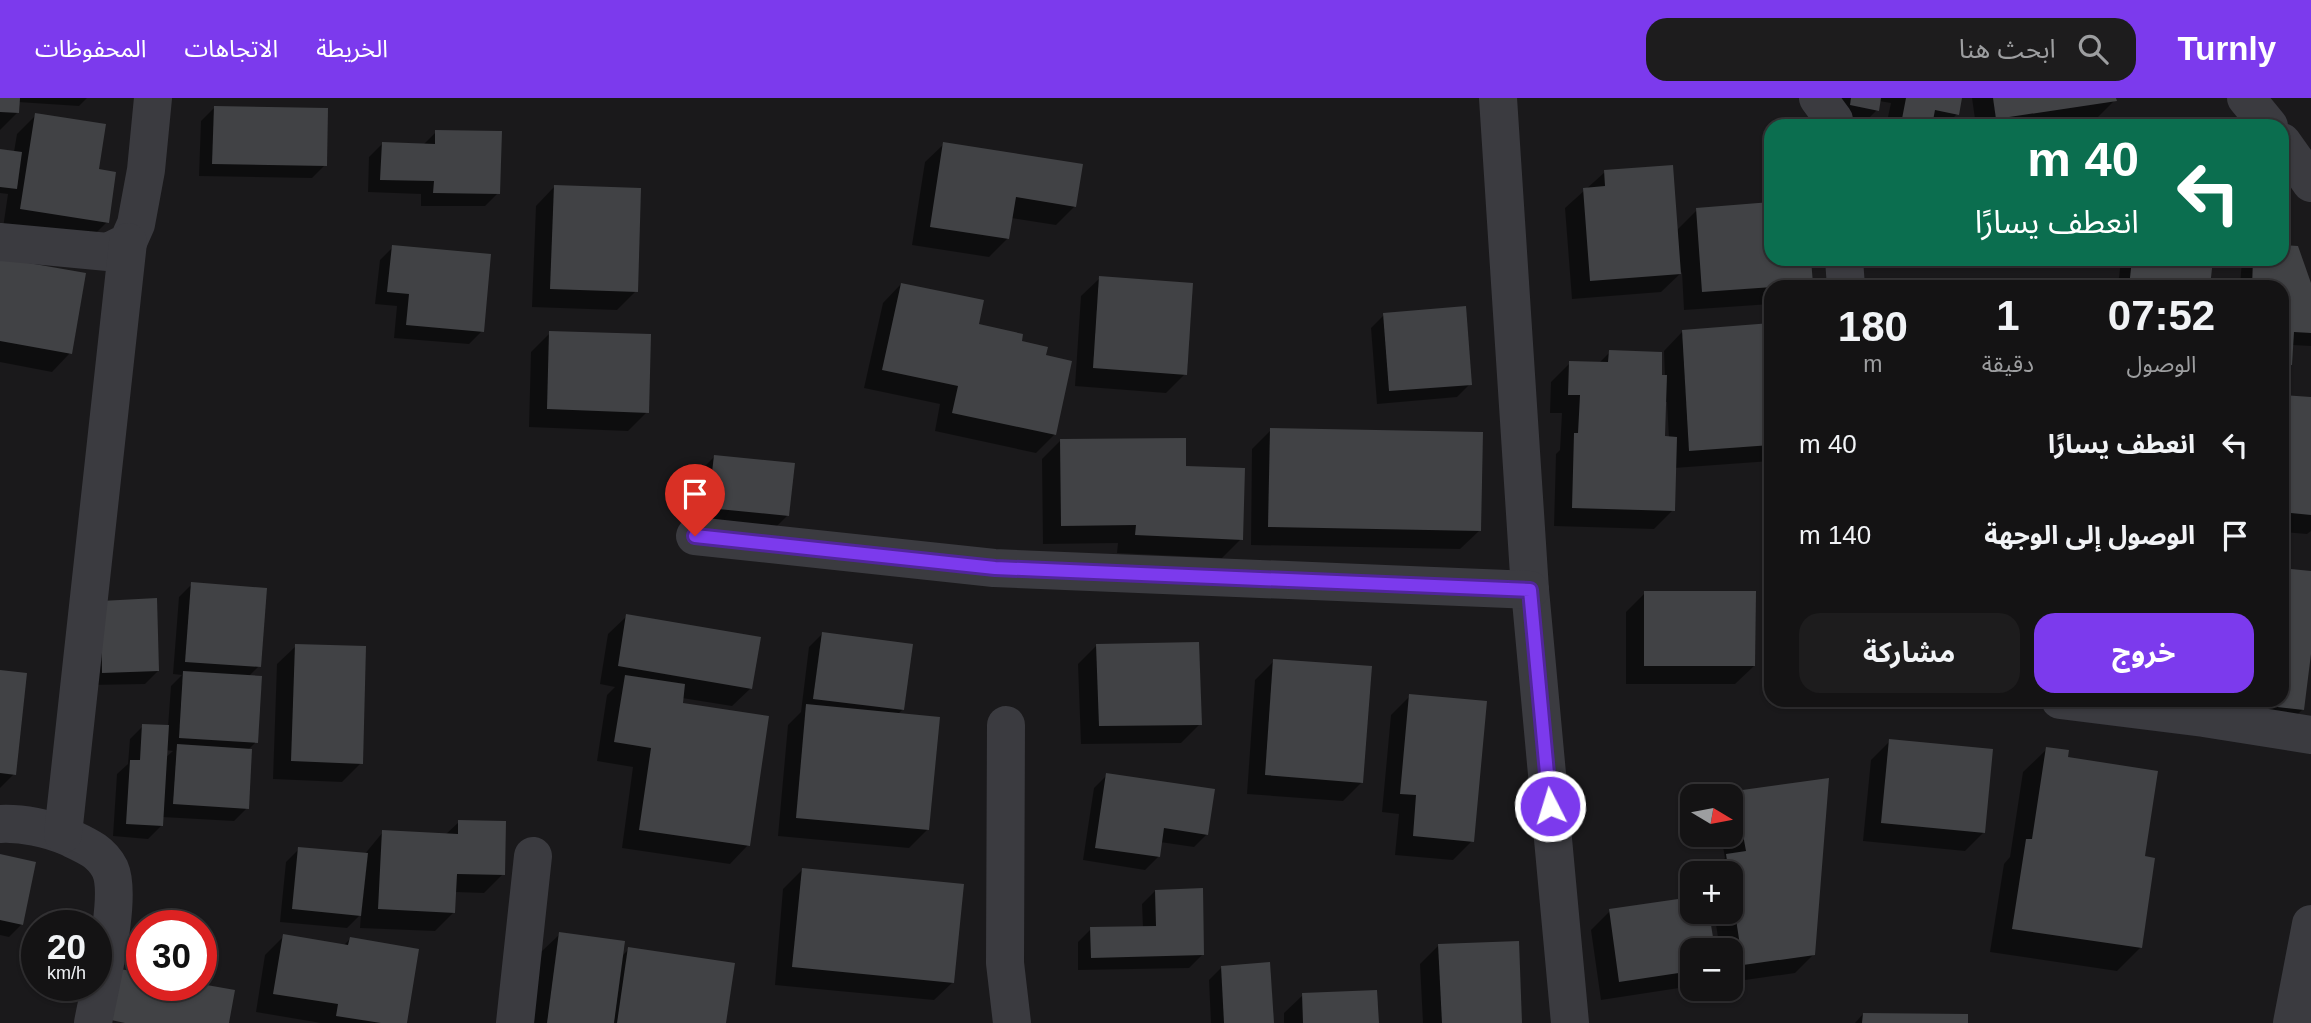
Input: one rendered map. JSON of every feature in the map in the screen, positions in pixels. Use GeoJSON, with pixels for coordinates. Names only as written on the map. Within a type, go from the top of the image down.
{"type":"FeatureCollection","features":[{"type":"Feature","properties":{"kind":"street"},"geometry":{"type":"LineString","coordinates":[[63,834],[128,242],[136,224],[146,170],[153,98]]}},
{"type":"Feature","properties":{"kind":"street"},"geometry":{"type":"LineString","coordinates":[[1498,98],[1530,590],[1570,1023]]}},
{"type":"Feature","properties":{"kind":"street"},"geometry":{"type":"LineString","coordinates":[[1818,98],[1833,119]]}},
{"type":"Feature","properties":{"kind":"street"},"geometry":{"type":"LineString","coordinates":[[2246,98],[2263,119]]}},
{"type":"Feature","properties":{"kind":"street"},"geometry":{"type":"LineString","coordinates":[[2289,152],[2311,183]]}},
{"type":"Feature","properties":{"kind":"street"},"geometry":{"type":"LineString","coordinates":[[0,242],[108,252],[128,242]]}},
{"type":"Feature","properties":{"kind":"street"},"geometry":{"type":"LineString","coordinates":[[695,536],[995,568],[1530,590]]}},
{"type":"Feature","properties":{"kind":"street"},"geometry":{"type":"LineString","coordinates":[[2116,707],[2311,735]]}},
{"type":"Feature","properties":{"kind":"street"},"geometry":{"type":"LineString","coordinates":[[1006,725],[1005,963],[1012,1023]]}},
{"type":"Feature","properties":{"kind":"street"},"geometry":{"type":"LineString","coordinates":[[0,824],[17,823],[63,834],[96,849],[110,870],[114,899],[93,1023]]}},
{"type":"Feature","properties":{"kind":"street"},"geometry":{"type":"LineString","coordinates":[[515,1023],[533,856]]}},
{"type":"Feature","properties":{"kind":"street"},"geometry":{"type":"LineString","coordinates":[[2292,1023],[2311,924]]}},
{"type":"Feature","properties":{"kind":"building"},"geometry":{"type":"Polygon","coordinates":[[[0,98],[20,98],[19,113],[0,112],[0,98]]]}},
{"type":"Feature","properties":{"kind":"building"},"geometry":{"type":"Polygon","coordinates":[[[1851,98],[1881,98],[1879,111],[1850,105],[1851,98]]]}},
{"type":"Feature","properties":{"kind":"building"},"geometry":{"type":"Polygon","coordinates":[[[1906,98],[1962,98],[1959,115],[1935,110],[1933,119],[1902,119],[1906,98]]]}},
{"type":"Feature","properties":{"kind":"building"},"geometry":{"type":"Polygon","coordinates":[[[1993,98],[2116,98],[2117,101],[1996,119],[1993,98]]]}},
{"type":"Feature","properties":{"kind":"building"},"geometry":{"type":"Polygon","coordinates":[[[214,106],[328,108],[327,166],[212,164],[214,106]]]}},
{"type":"Feature","properties":{"kind":"building"},"geometry":{"type":"Polygon","coordinates":[[[35,113],[106,124],[99,169],[116,172],[109,223],[20,209],[35,113]]]}},
{"type":"Feature","properties":{"kind":"building"},"geometry":{"type":"Polygon","coordinates":[[[435,130],[502,131],[500,194],[433,193],[434,181],[380,180],[382,142],[435,144],[435,130]]]}},
{"type":"Feature","properties":{"kind":"building"},"geometry":{"type":"Polygon","coordinates":[[[943,142],[1083,164],[1076,207],[1016,197],[1009,239],[930,227],[943,142]]]}},
{"type":"Feature","properties":{"kind":"building"},"geometry":{"type":"Polygon","coordinates":[[[0,149],[22,152],[17,189],[0,187],[0,149]]]}},
{"type":"Feature","properties":{"kind":"building"},"geometry":{"type":"Polygon","coordinates":[[[1673,165],[1681,274],[1590,281],[1583,188],[1605,186],[1604,170],[1673,165]]]}},
{"type":"Feature","properties":{"kind":"building"},"geometry":{"type":"Polygon","coordinates":[[[554,185],[641,188],[638,292],[550,289],[554,185]]]}},
{"type":"Feature","properties":{"kind":"building"},"geometry":{"type":"Polygon","coordinates":[[[1764,203],[1764,266],[1812,266],[1813,280],[1764,280],[1764,288],[1702,292],[1696,208],[1764,203]]]}},
{"type":"Feature","properties":{"kind":"building"},"geometry":{"type":"Polygon","coordinates":[[[392,245],[491,254],[484,332],[406,325],[409,294],[387,292],[392,245]]]}},
{"type":"Feature","properties":{"kind":"building"},"geometry":{"type":"Polygon","coordinates":[[[2289,245],[2298,246],[2311,283],[2311,333],[2294,332],[2292,365],[2289,365],[2289,280],[2252,280],[2253,266],[2289,266],[2289,245]]]}},
{"type":"Feature","properties":{"kind":"building"},"geometry":{"type":"Polygon","coordinates":[[[0,258],[86,273],[72,354],[0,341],[0,258]]]}},
{"type":"Feature","properties":{"kind":"building"},"geometry":{"type":"Polygon","coordinates":[[[2131,266],[2212,266],[2211,280],[2130,280],[2131,266]]]}},
{"type":"Feature","properties":{"kind":"building"},"geometry":{"type":"Polygon","coordinates":[[[1099,276],[1193,283],[1187,375],[1093,368],[1099,276]]]}},
{"type":"Feature","properties":{"kind":"building"},"geometry":{"type":"Polygon","coordinates":[[[901,283],[984,300],[979,324],[1023,334],[1022,341],[1048,347],[1046,355],[1072,361],[1056,435],[952,413],[958,386],[882,370],[901,283]]]}},
{"type":"Feature","properties":{"kind":"building"},"geometry":{"type":"Polygon","coordinates":[[[1466,306],[1472,385],[1389,391],[1383,313],[1466,306]]]}},
{"type":"Feature","properties":{"kind":"building"},"geometry":{"type":"Polygon","coordinates":[[[1764,324],[1764,446],[1689,451],[1682,330],[1764,324]]]}},
{"type":"Feature","properties":{"kind":"building"},"geometry":{"type":"Polygon","coordinates":[[[549,331],[651,334],[649,413],[547,409],[549,331]]]}},
{"type":"Feature","properties":{"kind":"building"},"geometry":{"type":"Polygon","coordinates":[[[1609,350],[1662,352],[1662,375],[1667,375],[1665,436],[1677,437],[1675,511],[1572,508],[1574,433],[1578,433],[1580,395],[1568,395],[1569,361],[1608,362],[1609,350]]]}},
{"type":"Feature","properties":{"kind":"building"},"geometry":{"type":"Polygon","coordinates":[[[2289,395],[2311,397],[2311,515],[2289,513],[2289,395]]]}},
{"type":"Feature","properties":{"kind":"building"},"geometry":{"type":"Polygon","coordinates":[[[1270,428],[1483,432],[1481,531],[1268,527],[1270,428]]]}},
{"type":"Feature","properties":{"kind":"building"},"geometry":{"type":"Polygon","coordinates":[[[1186,438],[1186,466],[1245,468],[1243,540],[1135,535],[1136,525],[1061,526],[1060,439],[1186,438]]]}},
{"type":"Feature","properties":{"kind":"building"},"geometry":{"type":"Polygon","coordinates":[[[714,455],[795,463],[789,516],[708,508],[714,455]]]}},
{"type":"Feature","properties":{"kind":"building"},"geometry":{"type":"Polygon","coordinates":[[[2289,569],[2311,571],[2311,654],[2304,710],[2277,707],[2289,707],[2289,569]]]}},
{"type":"Feature","properties":{"kind":"building"},"geometry":{"type":"Polygon","coordinates":[[[191,582],[267,588],[261,667],[185,662],[191,582]]]}},
{"type":"Feature","properties":{"kind":"building"},"geometry":{"type":"Polygon","coordinates":[[[1644,591],[1756,591],[1755,666],[1644,666],[1644,591]]]}},
{"type":"Feature","properties":{"kind":"building"},"geometry":{"type":"Polygon","coordinates":[[[157,598],[159,671],[102,673],[101,601],[157,598]]]}},
{"type":"Feature","properties":{"kind":"building"},"geometry":{"type":"Polygon","coordinates":[[[626,614],[761,637],[752,689],[618,666],[626,614]]]}},
{"type":"Feature","properties":{"kind":"building"},"geometry":{"type":"Polygon","coordinates":[[[822,632],[913,644],[904,710],[813,699],[822,632]]]}},
{"type":"Feature","properties":{"kind":"building"},"geometry":{"type":"Polygon","coordinates":[[[1199,642],[1202,725],[1099,726],[1096,644],[1199,642]]]}},
{"type":"Feature","properties":{"kind":"building"},"geometry":{"type":"Polygon","coordinates":[[[295,644],[366,646],[363,764],[291,761],[295,644]]]}},
{"type":"Feature","properties":{"kind":"building"},"geometry":{"type":"Polygon","coordinates":[[[1273,659],[1372,666],[1363,783],[1265,775],[1273,659]]]}},
{"type":"Feature","properties":{"kind":"building"},"geometry":{"type":"Polygon","coordinates":[[[0,670],[27,673],[16,775],[0,773],[0,670]]]}},
{"type":"Feature","properties":{"kind":"building"},"geometry":{"type":"Polygon","coordinates":[[[183,671],[262,676],[258,743],[179,738],[183,671]]]}},
{"type":"Feature","properties":{"kind":"building"},"geometry":{"type":"Polygon","coordinates":[[[625,675],[685,684],[683,703],[769,716],[750,846],[639,830],[651,748],[614,742],[625,675]]]}},
{"type":"Feature","properties":{"kind":"building"},"geometry":{"type":"Polygon","coordinates":[[[1409,694],[1487,701],[1474,842],[1413,836],[1416,795],[1400,794],[1409,694]]]}},
{"type":"Feature","properties":{"kind":"building"},"geometry":{"type":"Polygon","coordinates":[[[806,704],[940,717],[929,830],[796,818],[806,704]]]}},
{"type":"Feature","properties":{"kind":"building"},"geometry":{"type":"Polygon","coordinates":[[[142,724],[169,725],[163,826],[126,824],[130,760],[140,760],[142,724]]]}},
{"type":"Feature","properties":{"kind":"building"},"geometry":{"type":"Polygon","coordinates":[[[1889,739],[1993,749],[1985,833],[1881,823],[1889,739]]]}},
{"type":"Feature","properties":{"kind":"building"},"geometry":{"type":"Polygon","coordinates":[[[177,744],[252,749],[249,809],[173,804],[177,744]]]}},
{"type":"Feature","properties":{"kind":"building"},"geometry":{"type":"Polygon","coordinates":[[[2046,747],[2069,750],[2068,757],[2158,771],[2145,856],[2155,858],[2142,948],[2012,929],[2026,839],[2032,839],[2046,747]]]}},
{"type":"Feature","properties":{"kind":"building"},"geometry":{"type":"Polygon","coordinates":[[[1106,773],[1215,789],[1208,835],[1164,828],[1160,857],[1095,848],[1106,773]]]}},
{"type":"Feature","properties":{"kind":"building"},"geometry":{"type":"Polygon","coordinates":[[[1829,778],[1815,955],[1743,965],[1743,938],[1739,938],[1737,924],[1743,924],[1743,861],[1727,861],[1726,854],[1746,851],[1743,835],[1743,790],[1829,778]]]}},
{"type":"Feature","properties":{"kind":"building"},"geometry":{"type":"Polygon","coordinates":[[[458,820],[506,821],[505,875],[457,874],[455,913],[378,909],[382,830],[458,834],[458,820]]]}},
{"type":"Feature","properties":{"kind":"building"},"geometry":{"type":"Polygon","coordinates":[[[298,847],[368,853],[361,916],[292,909],[298,847]]]}},
{"type":"Feature","properties":{"kind":"building"},"geometry":{"type":"Polygon","coordinates":[[[0,854],[36,862],[26,910],[21,910],[21,925],[0,920],[0,854]]]}},
{"type":"Feature","properties":{"kind":"building"},"geometry":{"type":"Polygon","coordinates":[[[802,868],[964,884],[954,983],[792,967],[802,868]]]}},
{"type":"Feature","properties":{"kind":"building"},"geometry":{"type":"Polygon","coordinates":[[[1203,888],[1204,955],[1091,958],[1090,927],[1156,926],[1155,890],[1203,888]]]}},
{"type":"Feature","properties":{"kind":"building"},"geometry":{"type":"Polygon","coordinates":[[[1680,899],[1680,924],[1711,924],[1713,938],[1680,938],[1680,973],[1619,982],[1609,909],[1680,899]]]}},
{"type":"Feature","properties":{"kind":"building"},"geometry":{"type":"Polygon","coordinates":[[[559,932],[625,941],[614,1023],[547,1023],[559,932]]]}},
{"type":"Feature","properties":{"kind":"building"},"geometry":{"type":"Polygon","coordinates":[[[283,934],[348,945],[350,937],[419,949],[407,1023],[381,1023],[336,1016],[338,1004],[273,994],[283,934]]]}},
{"type":"Feature","properties":{"kind":"building"},"geometry":{"type":"Polygon","coordinates":[[[1519,941],[1522,1023],[1442,1023],[1438,944],[1519,941]]]}},
{"type":"Feature","properties":{"kind":"building"},"geometry":{"type":"Polygon","coordinates":[[[628,947],[735,963],[726,1023],[617,1023],[628,947]]]}},
{"type":"Feature","properties":{"kind":"building"},"geometry":{"type":"Polygon","coordinates":[[[1270,962],[1274,1023],[1224,1023],[1221,966],[1270,962]]]}},
{"type":"Feature","properties":{"kind":"building"},"geometry":{"type":"Polygon","coordinates":[[[120,969],[126,970],[126,1001],[217,1001],[217,987],[235,990],[229,1023],[125,1023],[111,1020],[120,969]]]}},
{"type":"Feature","properties":{"kind":"building"},"geometry":{"type":"Polygon","coordinates":[[[1377,990],[1379,1023],[1303,1023],[1302,993],[1377,990]]]}},
{"type":"Feature","properties":{"kind":"building"},"geometry":{"type":"Polygon","coordinates":[[[1863,1013],[1968,1014],[1968,1023],[1862,1023],[1863,1013]]]}},
{"type":"Feature","properties":{"kind":"route"},"geometry":{"type":"LineString","coordinates":[[695,536],[995,568],[1530,590],[1550,806]]}}]}
